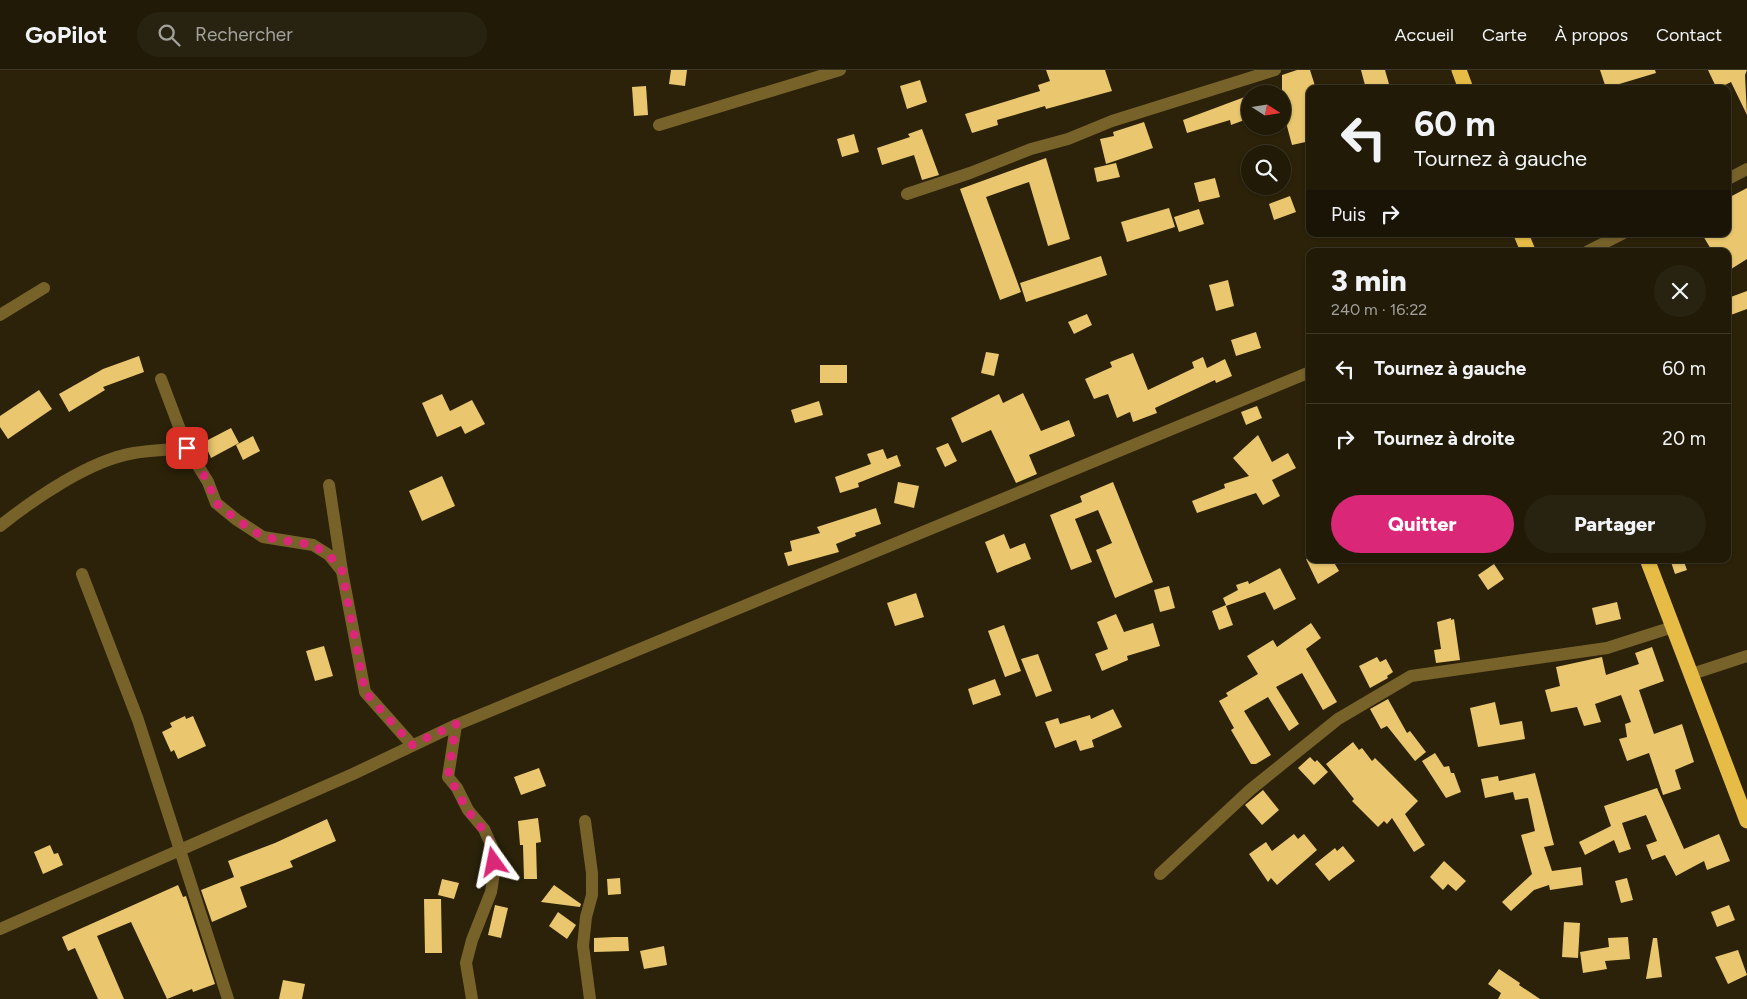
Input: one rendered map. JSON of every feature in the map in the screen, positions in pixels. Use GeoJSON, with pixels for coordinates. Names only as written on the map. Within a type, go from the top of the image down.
{"type":"FeatureCollection","features":[{"type":"Feature","properties":{"kind":"highway"},"geometry":{"type":"LineString","coordinates":[[1459,70],[1465,85]]}},
{"type":"Feature","properties":{"kind":"highway"},"geometry":{"type":"LineString","coordinates":[[1649,563],[1742,795],[1747,821]]}},
{"type":"Feature","properties":{"kind":"street"},"geometry":{"type":"LineString","coordinates":[[659,125],[840,70]]}},
{"type":"Feature","properties":{"kind":"street"},"geometry":{"type":"LineString","coordinates":[[907,194],[970,174],[1032,149],[1068,139],[1112,120],[1274,70]]}},
{"type":"Feature","properties":{"kind":"street"},"geometry":{"type":"LineString","coordinates":[[1731,177],[1747,169]]}},
{"type":"Feature","properties":{"kind":"street"},"geometry":{"type":"LineString","coordinates":[[1594,248],[1616,237]]}},
{"type":"Feature","properties":{"kind":"street"},"geometry":{"type":"LineString","coordinates":[[0,315],[44,288]]}},
{"type":"Feature","properties":{"kind":"street"},"geometry":{"type":"LineString","coordinates":[[0,929],[353,774],[456,724],[1306,374]]}},
{"type":"Feature","properties":{"kind":"street"},"geometry":{"type":"LineString","coordinates":[[161,379],[187,448],[208,482],[216,503],[263,537],[313,545],[329,555],[342,571]]}},
{"type":"Feature","properties":{"kind":"street"},"geometry":{"type":"LineString","coordinates":[[0,526],[34,500],[90,468],[132,453],[187,448]]}},
{"type":"Feature","properties":{"kind":"street"},"geometry":{"type":"LineString","coordinates":[[329,485],[342,571],[365,692],[412,745]]}},
{"type":"Feature","properties":{"kind":"street"},"geometry":{"type":"LineString","coordinates":[[82,574],[138,720],[228,999]]}},
{"type":"Feature","properties":{"kind":"street"},"geometry":{"type":"LineString","coordinates":[[1160,874],[1250,790],[1338,719],[1411,676],[1607,648],[1674,627]]}},
{"type":"Feature","properties":{"kind":"street"},"geometry":{"type":"LineString","coordinates":[[1692,674],[1747,656]]}},
{"type":"Feature","properties":{"kind":"street"},"geometry":{"type":"LineString","coordinates":[[456,724],[448,777],[457,788],[468,810],[484,828],[494,851],[494,873],[491,892],[472,940],[466,963],[472,999]]}},
{"type":"Feature","properties":{"kind":"street"},"geometry":{"type":"LineString","coordinates":[[585,821],[592,873],[592,894],[586,917],[583,946],[590,999]]}},
{"type":"Feature","properties":{"kind":"building"},"geometry":{"type":"Polygon","coordinates":[[[671,70],[687,70],[685,86],[669,84],[671,70]]]}},
{"type":"Feature","properties":{"kind":"building"},"geometry":{"type":"Polygon","coordinates":[[[1046,70],[1105,70],[1112,91],[1046,109],[1045,106],[997,120],[998,125],[972,133],[965,114],[1040,91],[1038,85],[1050,81],[1046,70]]]}},
{"type":"Feature","properties":{"kind":"building"},"geometry":{"type":"Polygon","coordinates":[[[1297,70],[1310,70],[1315,85],[1306,85],[1306,142],[1292,145],[1289,135],[1291,135],[1291,85],[1282,85],[1282,75],[1297,70]]]}},
{"type":"Feature","properties":{"kind":"building"},"geometry":{"type":"Polygon","coordinates":[[[1361,70],[1385,70],[1389,84],[1365,85],[1361,70]]]}},
{"type":"Feature","properties":{"kind":"building"},"geometry":{"type":"Polygon","coordinates":[[[1600,70],[1655,70],[1656,73],[1616,85],[1605,85],[1600,70]]]}},
{"type":"Feature","properties":{"kind":"building"},"geometry":{"type":"Polygon","coordinates":[[[1708,70],[1747,70],[1745,75],[1747,115],[1731,82],[1725,85],[1715,85],[1708,70]]]}},
{"type":"Feature","properties":{"kind":"building"},"geometry":{"type":"Polygon","coordinates":[[[920,80],[927,102],[907,109],[900,86],[920,80]]]}},
{"type":"Feature","properties":{"kind":"building"},"geometry":{"type":"Polygon","coordinates":[[[646,86],[648,115],[634,116],[632,87],[646,86]]]}},
{"type":"Feature","properties":{"kind":"building"},"geometry":{"type":"Polygon","coordinates":[[[1241,98],[1241,121],[1231,125],[1230,120],[1187,133],[1183,120],[1241,98]]]}},
{"type":"Feature","properties":{"kind":"building"},"geometry":{"type":"Polygon","coordinates":[[[1144,122],[1153,148],[1106,164],[1100,139],[1114,136],[1113,132],[1144,122]]]}},
{"type":"Feature","properties":{"kind":"building"},"geometry":{"type":"Polygon","coordinates":[[[922,129],[939,175],[922,180],[914,155],[882,165],[877,148],[910,137],[908,134],[922,129]]]}},
{"type":"Feature","properties":{"kind":"building"},"geometry":{"type":"Polygon","coordinates":[[[854,134],[859,152],[842,157],[837,139],[854,134]]]}},
{"type":"Feature","properties":{"kind":"building"},"geometry":{"type":"Polygon","coordinates":[[[1046,158],[1070,239],[1048,246],[1029,182],[986,197],[1021,292],[1000,300],[960,189],[1046,158]]]}},
{"type":"Feature","properties":{"kind":"building"},"geometry":{"type":"Polygon","coordinates":[[[1116,163],[1120,177],[1097,182],[1094,168],[1116,163]]]}},
{"type":"Feature","properties":{"kind":"building"},"geometry":{"type":"Polygon","coordinates":[[[1215,178],[1220,197],[1199,202],[1194,183],[1215,178]]]}},
{"type":"Feature","properties":{"kind":"building"},"geometry":{"type":"Polygon","coordinates":[[[1747,188],[1747,259],[1731,269],[1731,248],[1710,248],[1704,237],[1731,237],[1731,196],[1747,188]]]}},
{"type":"Feature","properties":{"kind":"building"},"geometry":{"type":"Polygon","coordinates":[[[1290,196],[1296,212],[1274,220],[1269,204],[1290,196]]]}},
{"type":"Feature","properties":{"kind":"building"},"geometry":{"type":"Polygon","coordinates":[[[1169,208],[1175,227],[1127,242],[1121,222],[1169,208]]]}},
{"type":"Feature","properties":{"kind":"building"},"geometry":{"type":"Polygon","coordinates":[[[1199,209],[1204,224],[1179,232],[1174,217],[1199,209]]]}},
{"type":"Feature","properties":{"kind":"building"},"geometry":{"type":"Polygon","coordinates":[[[1101,256],[1107,275],[1026,302],[1020,283],[1101,256]]]}},
{"type":"Feature","properties":{"kind":"building"},"geometry":{"type":"Polygon","coordinates":[[[1228,280],[1234,306],[1216,311],[1209,285],[1228,280]]]}},
{"type":"Feature","properties":{"kind":"building"},"geometry":{"type":"Polygon","coordinates":[[[1747,291],[1747,309],[1731,315],[1731,297],[1747,291]]]}},
{"type":"Feature","properties":{"kind":"building"},"geometry":{"type":"Polygon","coordinates":[[[1087,314],[1092,325],[1074,334],[1068,322],[1087,314]]]}},
{"type":"Feature","properties":{"kind":"building"},"geometry":{"type":"Polygon","coordinates":[[[1256,332],[1261,348],[1236,356],[1231,340],[1256,332]]]}},
{"type":"Feature","properties":{"kind":"building"},"geometry":{"type":"Polygon","coordinates":[[[986,352],[999,354],[994,376],[981,373],[986,352]]]}},
{"type":"Feature","properties":{"kind":"building"},"geometry":{"type":"Polygon","coordinates":[[[1133,353],[1148,390],[1194,368],[1192,362],[1203,357],[1207,368],[1225,359],[1232,376],[1216,383],[1215,380],[1155,408],[1157,413],[1133,422],[1130,412],[1117,418],[1108,394],[1094,399],[1085,379],[1112,367],[1110,362],[1133,353]]]}},
{"type":"Feature","properties":{"kind":"building"},"geometry":{"type":"Polygon","coordinates":[[[139,356],[144,372],[103,387],[105,390],[69,412],[59,394],[103,369],[139,356]]]}},
{"type":"Feature","properties":{"kind":"building"},"geometry":{"type":"Polygon","coordinates":[[[820,365],[847,365],[847,383],[820,383],[820,365]]]}},
{"type":"Feature","properties":{"kind":"building"},"geometry":{"type":"Polygon","coordinates":[[[39,390],[52,409],[8,439],[0,427],[0,416],[39,390]]]}},
{"type":"Feature","properties":{"kind":"building"},"geometry":{"type":"Polygon","coordinates":[[[1023,393],[1041,431],[1069,420],[1075,436],[1029,455],[1037,474],[1016,483],[991,430],[962,443],[951,418],[999,394],[1003,403],[1023,393]]]}},
{"type":"Feature","properties":{"kind":"building"},"geometry":{"type":"Polygon","coordinates":[[[442,394],[450,411],[472,400],[485,424],[465,434],[461,426],[437,437],[422,403],[442,394]]]}},
{"type":"Feature","properties":{"kind":"building"},"geometry":{"type":"Polygon","coordinates":[[[819,401],[823,415],[795,423],[791,410],[819,401]]]}},
{"type":"Feature","properties":{"kind":"building"},"geometry":{"type":"Polygon","coordinates":[[[1257,406],[1262,418],[1246,425],[1241,412],[1257,406]]]}},
{"type":"Feature","properties":{"kind":"building"},"geometry":{"type":"Polygon","coordinates":[[[231,428],[239,443],[211,458],[204,442],[231,428]]]}},
{"type":"Feature","properties":{"kind":"building"},"geometry":{"type":"Polygon","coordinates":[[[1258,435],[1272,462],[1288,453],[1296,468],[1272,480],[1280,496],[1263,505],[1256,493],[1197,513],[1192,501],[1225,488],[1224,484],[1249,476],[1233,458],[1258,435]]]}},
{"type":"Feature","properties":{"kind":"building"},"geometry":{"type":"Polygon","coordinates":[[[253,436],[260,451],[243,460],[236,445],[253,436]]]}},
{"type":"Feature","properties":{"kind":"building"},"geometry":{"type":"Polygon","coordinates":[[[948,443],[957,461],[945,467],[936,448],[948,443]]]}},
{"type":"Feature","properties":{"kind":"building"},"geometry":{"type":"Polygon","coordinates":[[[883,449],[887,459],[897,455],[901,466],[858,483],[859,487],[840,493],[835,477],[871,464],[867,454],[883,449]]]}},
{"type":"Feature","properties":{"kind":"building"},"geometry":{"type":"Polygon","coordinates":[[[442,476],[455,506],[422,521],[409,491],[442,476]]]}},
{"type":"Feature","properties":{"kind":"building"},"geometry":{"type":"Polygon","coordinates":[[[898,482],[919,486],[914,508],[894,503],[898,482]]]}},
{"type":"Feature","properties":{"kind":"building"},"geometry":{"type":"Polygon","coordinates":[[[1113,482],[1153,582],[1115,598],[1096,550],[1112,543],[1098,510],[1075,519],[1092,562],[1071,570],[1050,515],[1082,502],[1080,496],[1113,482]]]}},
{"type":"Feature","properties":{"kind":"building"},"geometry":{"type":"Polygon","coordinates":[[[876,508],[881,524],[855,533],[856,536],[836,544],[839,552],[788,566],[784,553],[792,551],[790,541],[820,533],[817,527],[876,508]]]}},
{"type":"Feature","properties":{"kind":"building"},"geometry":{"type":"Polygon","coordinates":[[[1004,534],[1010,549],[1025,543],[1031,559],[997,573],[985,542],[1004,534]]]}},
{"type":"Feature","properties":{"kind":"building"},"geometry":{"type":"Polygon","coordinates":[[[1308,563],[1334,563],[1339,571],[1318,584],[1308,563]]]}},
{"type":"Feature","properties":{"kind":"building"},"geometry":{"type":"Polygon","coordinates":[[[1671,563],[1684,563],[1687,570],[1675,574],[1671,563]]]}},
{"type":"Feature","properties":{"kind":"building"},"geometry":{"type":"Polygon","coordinates":[[[1494,564],[1504,579],[1488,590],[1478,575],[1494,564]]]}},
{"type":"Feature","properties":{"kind":"building"},"geometry":{"type":"Polygon","coordinates":[[[1280,568],[1296,599],[1274,610],[1265,592],[1226,606],[1233,625],[1219,630],[1212,611],[1226,605],[1223,598],[1238,590],[1236,585],[1248,581],[1249,584],[1280,568]]]}},
{"type":"Feature","properties":{"kind":"building"},"geometry":{"type":"Polygon","coordinates":[[[1169,586],[1175,608],[1160,612],[1154,590],[1169,586]]]}},
{"type":"Feature","properties":{"kind":"building"},"geometry":{"type":"Polygon","coordinates":[[[916,593],[924,617],[895,626],[887,603],[916,593]]]}},
{"type":"Feature","properties":{"kind":"building"},"geometry":{"type":"Polygon","coordinates":[[[1617,602],[1621,619],[1596,625],[1592,608],[1617,602]]]}},
{"type":"Feature","properties":{"kind":"building"},"geometry":{"type":"Polygon","coordinates":[[[1116,614],[1124,632],[1153,623],[1160,646],[1127,656],[1128,660],[1102,671],[1095,654],[1108,649],[1097,622],[1116,614]]]}},
{"type":"Feature","properties":{"kind":"building"},"geometry":{"type":"Polygon","coordinates":[[[1451,618],[1451,620],[1454,619],[1460,660],[1436,663],[1434,650],[1441,649],[1437,622],[1451,618]]]}},
{"type":"Feature","properties":{"kind":"building"},"geometry":{"type":"Polygon","coordinates":[[[1311,623],[1321,638],[1306,649],[1337,702],[1323,710],[1302,673],[1276,687],[1299,724],[1289,731],[1268,697],[1244,711],[1271,755],[1256,764],[1251,764],[1231,730],[1234,728],[1219,701],[1228,696],[1226,693],[1258,674],[1247,656],[1273,640],[1277,647],[1311,623]]]}},
{"type":"Feature","properties":{"kind":"building"},"geometry":{"type":"Polygon","coordinates":[[[1004,625],[1021,671],[1005,677],[988,631],[1004,625]]]}},
{"type":"Feature","properties":{"kind":"building"},"geometry":{"type":"Polygon","coordinates":[[[324,646],[333,676],[315,681],[306,651],[324,646]]]}},
{"type":"Feature","properties":{"kind":"building"},"geometry":{"type":"Polygon","coordinates":[[[1652,647],[1664,681],[1639,690],[1654,734],[1682,724],[1694,762],[1675,770],[1681,789],[1663,795],[1649,753],[1627,761],[1619,739],[1627,737],[1625,724],[1631,722],[1621,695],[1595,704],[1601,722],[1584,726],[1577,707],[1551,712],[1545,690],[1560,686],[1556,667],[1602,657],[1606,675],[1639,664],[1635,653],[1652,647]]]}},
{"type":"Feature","properties":{"kind":"building"},"geometry":{"type":"Polygon","coordinates":[[[1038,654],[1052,691],[1036,697],[1021,659],[1038,654]]]}},
{"type":"Feature","properties":{"kind":"building"},"geometry":{"type":"Polygon","coordinates":[[[1377,657],[1380,662],[1386,659],[1393,672],[1387,676],[1388,678],[1370,688],[1359,666],[1377,657]]]}},
{"type":"Feature","properties":{"kind":"building"},"geometry":{"type":"Polygon","coordinates":[[[995,679],[1001,695],[973,705],[968,689],[995,679]]]}},
{"type":"Feature","properties":{"kind":"building"},"geometry":{"type":"Polygon","coordinates":[[[1388,699],[1407,733],[1410,731],[1426,752],[1415,761],[1387,726],[1381,729],[1370,709],[1388,699]]]}},
{"type":"Feature","properties":{"kind":"building"},"geometry":{"type":"Polygon","coordinates":[[[1495,702],[1500,725],[1522,721],[1525,739],[1478,747],[1470,708],[1495,702]]]}},
{"type":"Feature","properties":{"kind":"building"},"geometry":{"type":"Polygon","coordinates":[[[1113,709],[1122,727],[1092,740],[1094,747],[1080,751],[1076,740],[1055,748],[1045,722],[1058,718],[1060,724],[1090,715],[1091,719],[1113,709]]]}},
{"type":"Feature","properties":{"kind":"building"},"geometry":{"type":"Polygon","coordinates":[[[185,716],[186,719],[193,716],[206,746],[178,759],[174,750],[171,752],[162,732],[172,727],[170,723],[185,716]]]}},
{"type":"Feature","properties":{"kind":"building"},"geometry":{"type":"Polygon","coordinates":[[[1353,742],[1359,750],[1362,748],[1372,761],[1375,758],[1418,801],[1405,814],[1425,845],[1414,852],[1392,818],[1387,824],[1384,821],[1378,827],[1352,801],[1354,799],[1326,764],[1353,742]]]}},
{"type":"Feature","properties":{"kind":"building"},"geometry":{"type":"Polygon","coordinates":[[[1435,753],[1444,767],[1449,766],[1451,773],[1454,773],[1461,792],[1446,798],[1422,761],[1435,753]]]}},
{"type":"Feature","properties":{"kind":"building"},"geometry":{"type":"Polygon","coordinates":[[[1310,757],[1315,762],[1317,760],[1328,772],[1314,785],[1298,768],[1310,757]]]}},
{"type":"Feature","properties":{"kind":"building"},"geometry":{"type":"Polygon","coordinates":[[[539,768],[546,786],[521,795],[514,777],[539,768]]]}},
{"type":"Feature","properties":{"kind":"building"},"geometry":{"type":"Polygon","coordinates":[[[1535,773],[1554,845],[1544,847],[1552,871],[1581,867],[1583,885],[1550,890],[1549,885],[1534,890],[1511,911],[1502,902],[1532,874],[1521,835],[1535,831],[1528,798],[1515,800],[1513,792],[1485,798],[1481,779],[1498,776],[1499,781],[1535,773]]]}},
{"type":"Feature","properties":{"kind":"building"},"geometry":{"type":"Polygon","coordinates":[[[1657,788],[1684,849],[1719,834],[1730,861],[1707,870],[1704,861],[1676,876],[1665,855],[1652,860],[1646,845],[1657,841],[1646,815],[1622,823],[1631,849],[1619,853],[1614,840],[1585,855],[1579,842],[1611,826],[1604,806],[1657,788]]]}},
{"type":"Feature","properties":{"kind":"building"},"geometry":{"type":"Polygon","coordinates":[[[1263,790],[1279,810],[1262,825],[1245,805],[1263,790]]]}},
{"type":"Feature","properties":{"kind":"building"},"geometry":{"type":"Polygon","coordinates":[[[538,818],[541,842],[536,843],[537,879],[524,879],[523,845],[520,845],[518,821],[538,818]]]}},
{"type":"Feature","properties":{"kind":"building"},"geometry":{"type":"Polygon","coordinates":[[[327,819],[336,841],[290,861],[293,867],[240,887],[247,907],[212,922],[201,890],[234,877],[228,861],[275,843],[327,819]]]}},
{"type":"Feature","properties":{"kind":"building"},"geometry":{"type":"Polygon","coordinates":[[[1294,834],[1298,839],[1304,834],[1317,850],[1277,885],[1271,878],[1268,882],[1249,854],[1266,842],[1272,851],[1294,834]]]}},
{"type":"Feature","properties":{"kind":"building"},"geometry":{"type":"Polygon","coordinates":[[[50,845],[54,854],[58,853],[63,865],[43,874],[34,852],[50,845]]]}},
{"type":"Feature","properties":{"kind":"building"},"geometry":{"type":"Polygon","coordinates":[[[1343,846],[1355,861],[1329,881],[1315,864],[1335,848],[1337,851],[1343,846]]]}},
{"type":"Feature","properties":{"kind":"building"},"geometry":{"type":"Polygon","coordinates":[[[1444,861],[1466,881],[1456,891],[1448,884],[1443,890],[1430,877],[1444,861]]]}},
{"type":"Feature","properties":{"kind":"building"},"geometry":{"type":"Polygon","coordinates":[[[620,878],[621,894],[608,895],[607,879],[620,878]]]}},
{"type":"Feature","properties":{"kind":"building"},"geometry":{"type":"Polygon","coordinates":[[[1627,878],[1633,900],[1621,903],[1615,881],[1627,878]]]}},
{"type":"Feature","properties":{"kind":"building"},"geometry":{"type":"Polygon","coordinates":[[[442,879],[459,883],[454,899],[438,895],[442,879]]]}},
{"type":"Feature","properties":{"kind":"building"},"geometry":{"type":"Polygon","coordinates":[[[178,885],[183,897],[186,896],[215,984],[193,992],[192,989],[167,999],[131,922],[97,936],[124,999],[98,999],[75,948],[68,951],[62,937],[178,885]]]}},
{"type":"Feature","properties":{"kind":"building"},"geometry":{"type":"Polygon","coordinates":[[[554,885],[581,904],[580,907],[541,902],[554,885]]]}},
{"type":"Feature","properties":{"kind":"building"},"geometry":{"type":"Polygon","coordinates":[[[424,899],[441,899],[442,953],[425,953],[424,899]]]}},
{"type":"Feature","properties":{"kind":"building"},"geometry":{"type":"Polygon","coordinates":[[[495,905],[508,908],[501,938],[488,935],[495,905]]]}},
{"type":"Feature","properties":{"kind":"building"},"geometry":{"type":"Polygon","coordinates":[[[1729,905],[1735,920],[1717,927],[1711,912],[1729,905]]]}},
{"type":"Feature","properties":{"kind":"building"},"geometry":{"type":"Polygon","coordinates":[[[558,912],[576,925],[567,939],[549,926],[558,912]]]}},
{"type":"Feature","properties":{"kind":"building"},"geometry":{"type":"Polygon","coordinates":[[[1564,922],[1580,923],[1578,958],[1562,957],[1564,922]]]}},
{"type":"Feature","properties":{"kind":"building"},"geometry":{"type":"Polygon","coordinates":[[[628,937],[629,951],[594,952],[594,938],[628,937]]]}},
{"type":"Feature","properties":{"kind":"building"},"geometry":{"type":"Polygon","coordinates":[[[1628,937],[1630,959],[1605,961],[1607,969],[1583,973],[1580,952],[1609,947],[1608,938],[1628,937]]]}},
{"type":"Feature","properties":{"kind":"building"},"geometry":{"type":"Polygon","coordinates":[[[1653,938],[1657,938],[1662,977],[1646,979],[1653,938]]]}},
{"type":"Feature","properties":{"kind":"building"},"geometry":{"type":"Polygon","coordinates":[[[664,946],[667,965],[644,969],[640,951],[664,946]]]}},
{"type":"Feature","properties":{"kind":"building"},"geometry":{"type":"Polygon","coordinates":[[[1738,950],[1747,975],[1728,984],[1715,957],[1738,950]]]}},
{"type":"Feature","properties":{"kind":"building"},"geometry":{"type":"Polygon","coordinates":[[[1499,969],[1540,999],[1498,999],[1501,993],[1488,984],[1499,969]]]}},
{"type":"Feature","properties":{"kind":"building"},"geometry":{"type":"Polygon","coordinates":[[[283,980],[305,984],[302,999],[279,999],[283,980]]]}},
{"type":"Feature","properties":{"kind":"route"},"geometry":{"type":"LineString","coordinates":[[187,448],[208,482],[216,503],[237,520],[263,537],[313,545],[329,555],[342,571],[365,692],[412,745],[456,724],[448,777],[457,788],[468,810],[484,828],[494,851],[494,862]]}}]}
